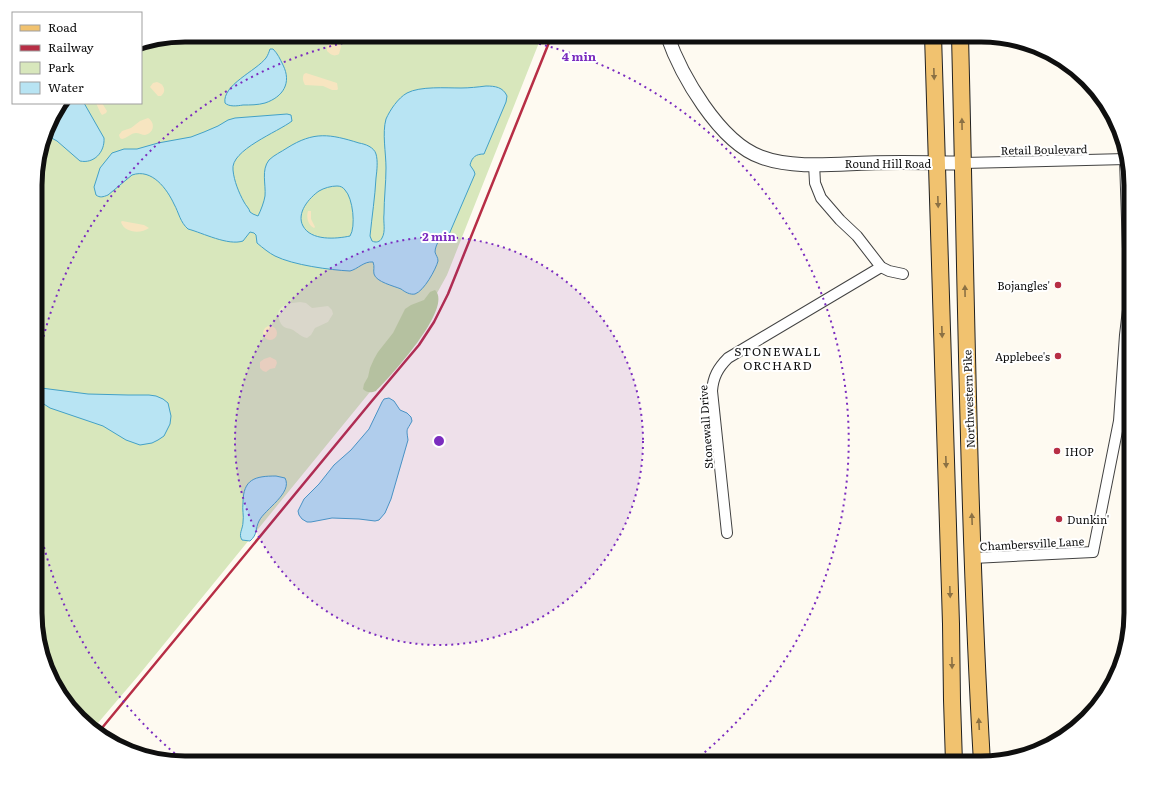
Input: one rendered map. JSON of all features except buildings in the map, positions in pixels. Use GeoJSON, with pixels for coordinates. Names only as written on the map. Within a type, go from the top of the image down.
{"type":"FeatureCollection","features":[{"type":"Feature","properties":{"kind":"main road"},"geometry":{"type":"LineString","coordinates":[[933,42],[949,532],[954,756]]}},
{"type":"Feature","properties":{"kind":"main road","name":"Northwestern Pike"},"geometry":{"type":"LineString","coordinates":[[960,42],[966,333],[977,679],[982,756]]}},
{"type":"Feature","properties":{"kind":"main road"},"geometry":{"type":"LineString","coordinates":[[949,532],[958,552],[964,557],[973,558]]}},
{"type":"Feature","properties":{"kind":"street","name":"Round Hill Road"},"geometry":{"type":"LineString","coordinates":[[670,42],[686,78],[698,98],[726,133],[742,148],[760,157],[786,163],[814,164],[963,163]]}},
{"type":"Feature","properties":{"kind":"street","name":"Retail Boulevard"},"geometry":{"type":"LineString","coordinates":[[963,163],[1121,159]]}},
{"type":"Feature","properties":{"kind":"street"},"geometry":{"type":"LineString","coordinates":[[814,164],[816,183],[821,198],[840,220],[858,236],[881,267],[889,271],[903,274]]}},
{"type":"Feature","properties":{"kind":"street","name":"Stonewall Drive"},"geometry":{"type":"LineString","coordinates":[[727,533],[712,391],[716,372],[721,364],[728,358],[881,267]]}},
{"type":"Feature","properties":{"kind":"street","name":"Chambersville Lane"},"geometry":{"type":"LineString","coordinates":[[973,558],[1093,552],[1119,421],[1124,349]]}},
{"type":"Feature","properties":{"kind":"green space"},"geometry":{"type":"Polygon","coordinates":[[[539,42],[447,275],[420,324],[383,376],[96,725],[77,707],[61,685],[53,668],[43,632],[42,175],[47,148],[53,130],[66,105],[142,104],[142,49],[166,43],[539,42]]]}},
{"type":"Feature","properties":{"kind":"green space"},"geometry":{"type":"Polygon","coordinates":[[[435,290],[438,299],[436,312],[418,342],[376,391],[369,392],[363,389],[374,359],[393,333],[405,309],[424,300],[430,292],[435,290]]]}},
{"type":"Feature","properties":{"kind":"green space"},"geometry":{"type":"Polygon","coordinates":[[[300,302],[306,303],[312,308],[328,306],[332,310],[333,314],[328,322],[315,328],[311,335],[307,338],[301,336],[292,329],[284,327],[281,324],[278,314],[284,306],[300,302]]]}},
{"type":"Feature","properties":{"kind":"green space"},"geometry":{"type":"Polygon","coordinates":[[[42,580],[44,583],[42,593],[42,580]]]}},
{"type":"Feature","properties":{"kind":"sand"},"geometry":{"type":"Polygon","coordinates":[[[332,42],[340,43],[341,47],[339,54],[330,54],[327,51],[327,46],[332,42]]]}},
{"type":"Feature","properties":{"kind":"sand"},"geometry":{"type":"Polygon","coordinates":[[[306,73],[337,83],[338,89],[332,90],[323,86],[305,85],[303,78],[304,74],[306,73]]]}},
{"type":"Feature","properties":{"kind":"sand"},"geometry":{"type":"Polygon","coordinates":[[[157,82],[164,88],[164,92],[161,96],[158,96],[150,87],[153,83],[157,82]]]}},
{"type":"Feature","properties":{"kind":"sand"},"geometry":{"type":"Polygon","coordinates":[[[96,104],[103,104],[107,111],[102,115],[96,104]]]}},
{"type":"Feature","properties":{"kind":"sand"},"geometry":{"type":"Polygon","coordinates":[[[148,118],[153,125],[151,132],[145,135],[134,133],[122,139],[120,138],[119,135],[122,131],[131,128],[140,121],[148,118]]]}},
{"type":"Feature","properties":{"kind":"sand"},"geometry":{"type":"Polygon","coordinates":[[[308,211],[311,211],[311,219],[315,227],[314,228],[308,221],[308,211]]]}},
{"type":"Feature","properties":{"kind":"sand"},"geometry":{"type":"Polygon","coordinates":[[[122,221],[144,225],[149,228],[137,232],[129,230],[123,226],[122,221]]]}},
{"type":"Feature","properties":{"kind":"sand"},"geometry":{"type":"Polygon","coordinates":[[[270,326],[275,328],[277,333],[275,338],[270,340],[265,338],[263,333],[265,328],[270,326]]]}},
{"type":"Feature","properties":{"kind":"sand"},"geometry":{"type":"Polygon","coordinates":[[[270,357],[276,360],[277,363],[275,368],[266,372],[263,371],[260,368],[260,362],[270,357]]]}},
{"type":"Feature","properties":{"kind":"water"},"geometry":{"type":"Polygon","coordinates":[[[270,49],[273,49],[278,55],[286,72],[286,83],[281,93],[277,97],[260,104],[233,106],[225,103],[225,96],[234,84],[261,63],[268,55],[270,49]]]}},
{"type":"Feature","properties":{"kind":"water"},"geometry":{"type":"Polygon","coordinates":[[[493,86],[501,89],[507,96],[506,102],[484,154],[475,156],[471,162],[470,165],[475,174],[447,239],[439,240],[437,244],[435,252],[438,261],[435,269],[422,289],[415,294],[408,293],[375,277],[373,262],[367,263],[350,271],[332,270],[292,262],[273,255],[257,243],[256,235],[254,233],[250,232],[243,241],[230,242],[188,229],[183,223],[171,198],[163,186],[158,181],[146,174],[132,175],[108,195],[99,197],[96,195],[94,187],[100,168],[112,153],[124,149],[137,149],[158,143],[191,137],[235,118],[287,114],[291,115],[292,121],[256,142],[239,155],[234,163],[233,170],[236,183],[250,212],[258,216],[261,209],[265,196],[265,168],[271,158],[306,139],[331,136],[366,145],[373,149],[376,154],[377,169],[370,236],[372,241],[378,242],[382,238],[384,229],[386,168],[384,137],[385,125],[386,119],[392,108],[404,95],[419,89],[493,86]],[[338,186],[328,187],[319,191],[311,198],[302,211],[301,221],[303,226],[307,231],[318,237],[338,238],[350,236],[352,232],[353,213],[350,199],[343,188],[338,186]]]}},
{"type":"Feature","properties":{"kind":"water"},"geometry":{"type":"Polygon","coordinates":[[[67,104],[85,104],[104,138],[101,152],[90,161],[80,161],[57,141],[51,137],[61,113],[67,104]]]}},
{"type":"Feature","properties":{"kind":"water"},"geometry":{"type":"Polygon","coordinates":[[[42,388],[88,394],[156,396],[168,403],[171,416],[170,424],[164,436],[152,443],[140,445],[126,440],[103,426],[50,408],[42,403],[42,388]]]}},
{"type":"Feature","properties":{"kind":"water"},"geometry":{"type":"Polygon","coordinates":[[[389,398],[394,401],[400,410],[407,413],[411,417],[412,421],[407,429],[408,440],[391,499],[385,513],[379,520],[375,521],[332,518],[307,522],[302,519],[298,511],[304,499],[369,429],[382,402],[384,399],[389,398]]]}},
{"type":"Feature","properties":{"kind":"water"},"geometry":{"type":"Polygon","coordinates":[[[276,476],[285,478],[286,484],[282,495],[262,516],[253,538],[250,541],[242,540],[241,534],[245,489],[252,480],[256,478],[276,476]]]}},
{"type":"Feature","properties":{"kind":"railway"},"geometry":{"type":"LineString","coordinates":[[101,729],[419,345],[434,322],[448,294],[549,42]]}},
{"type":"Feature","properties":{"kind":"place","name":"Bojangles'"},"geometry":{"type":"Point","coordinates":[1058,285]}},
{"type":"Feature","properties":{"kind":"place","name":"Applebee's"},"geometry":{"type":"Point","coordinates":[1058,356]}},
{"type":"Feature","properties":{"kind":"place","name":"IHOP"},"geometry":{"type":"Point","coordinates":[1057,451]}},
{"type":"Feature","properties":{"kind":"place","name":"Dunkin'"},"geometry":{"type":"Point","coordinates":[1059,519]}},
{"type":"Feature","properties":{"kind":"district","name":"STONEWALL ORCHARD"},"geometry":{"type":"Point","coordinates":[778,358]}}]}
